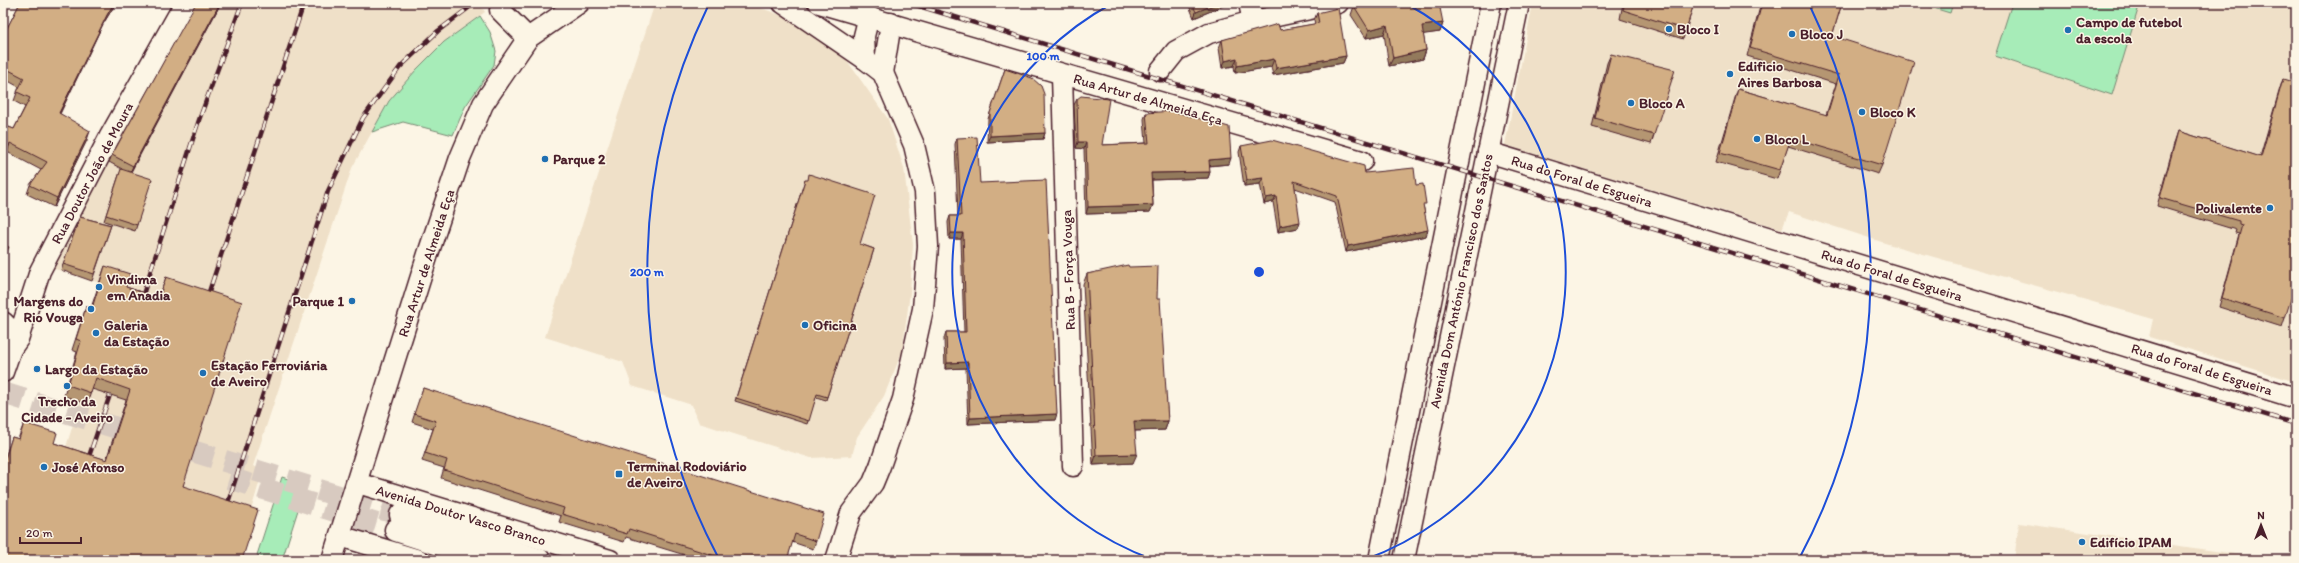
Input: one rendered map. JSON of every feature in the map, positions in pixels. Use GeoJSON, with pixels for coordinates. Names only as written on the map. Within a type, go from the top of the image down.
{"type":"FeatureCollection","features":[{"type":"Feature","properties":{"kind":"main road","name":"Avenida Doutor Vasco Branco"},"geometry":{"type":"LineString","coordinates":[[488,560],[398,523],[539,560]]}},
{"type":"Feature","properties":{"kind":"street","name":"Rua Doutor João de Moura"},"geometry":{"type":"LineString","coordinates":[[11,348],[18,339],[40,271],[109,138],[185,3]]}},
{"type":"Feature","properties":{"kind":"street","name":"Rua Artur de Almeida Eça"},"geometry":{"type":"LineString","coordinates":[[332,560],[358,483],[412,304],[460,158],[483,104],[528,38],[579,3]]}},
{"type":"Feature","properties":{"kind":"street"},"geometry":{"type":"LineString","coordinates":[[783,3],[865,59],[883,74],[914,145],[925,192],[928,246],[924,309],[903,400],[873,483],[851,513],[836,560]]}},
{"type":"Feature","properties":{"kind":"street","name":"Rua Artur de Almeida Eça"},"geometry":{"type":"LineString","coordinates":[[819,3],[869,16],[1062,75],[1362,160]]}},
{"type":"Feature","properties":{"kind":"street"},"geometry":{"type":"LineString","coordinates":[[1160,71],[1176,51],[1251,12],[1338,3]]}},
{"type":"Feature","properties":{"kind":"street","name":"Avenida Dom António Francisco dos Santos"},"geometry":{"type":"LineString","coordinates":[[1379,560],[1491,3]]}},
{"type":"Feature","properties":{"kind":"street","name":"Avenida Dom António Francisco dos Santos"},"geometry":{"type":"LineString","coordinates":[[1404,560],[1519,3]]}},
{"type":"Feature","properties":{"kind":"street"},"geometry":{"type":"LineString","coordinates":[[500,10],[528,38]]}},
{"type":"Feature","properties":{"kind":"street"},"geometry":{"type":"LineString","coordinates":[[865,59],[864,36],[869,16]]}},
{"type":"Feature","properties":{"kind":"street"},"geometry":{"type":"LineString","coordinates":[[883,74],[891,23]]}},
{"type":"Feature","properties":{"kind":"street","name":"Rua B - Força Vouga"},"geometry":{"type":"LineString","coordinates":[[1062,75],[1073,466]]}},
{"type":"Feature","properties":{"kind":"street","name":"Rua do Foral de Esgueira"},"geometry":{"type":"LineString","coordinates":[[1488,152],[2296,398]]}},
{"type":"Feature","properties":{"kind":"street"},"geometry":{"type":"LineString","coordinates":[[3,322],[7,326],[11,348],[3,372]]}},
{"type":"Feature","properties":{"kind":"street","name":"Avenida Doutor Vasco Branco"},"geometry":{"type":"LineString","coordinates":[[358,483],[610,560]]}},
{"type":"Feature","properties":{"kind":"street"},"geometry":{"type":"LineString","coordinates":[[340,536],[419,560]]}},
{"type":"Feature","properties":{"kind":"shaded area"},"geometry":{"type":"Polygon","coordinates":[[[196,3],[479,3],[485,12],[444,42],[389,101],[352,168],[253,466],[263,470],[252,507],[257,510],[254,521],[3,560],[3,464],[8,447],[15,450],[20,433],[61,463],[80,402],[64,396],[77,352],[72,350],[82,318],[88,319],[100,283],[52,268],[196,3]]]}},
{"type":"Feature","properties":{"kind":"shaded area"},"geometry":{"type":"Polygon","coordinates":[[[655,3],[747,3],[783,16],[839,49],[888,119],[904,168],[913,245],[910,293],[902,352],[884,396],[857,437],[852,456],[811,458],[699,423],[692,405],[632,386],[623,362],[545,337],[655,3]]]}},
{"type":"Feature","properties":{"kind":"shaded area"},"geometry":{"type":"Polygon","coordinates":[[[1533,3],[2296,3],[2296,382],[2149,337],[2153,319],[1888,244],[1789,212],[1782,229],[1505,145],[1533,3]]]}},
{"type":"Feature","properties":{"kind":"shaded area","name":"Edifício IPAM"},"geometry":{"type":"Polygon","coordinates":[[[2019,523],[2278,560],[2014,560],[2019,523]]]}},
{"type":"Feature","properties":{"kind":"green space"},"geometry":{"type":"Polygon","coordinates":[[[1917,3],[1953,3],[1950,13],[1917,3]]]}},
{"type":"Feature","properties":{"kind":"green space","name":"Campo de futebol da escola"},"geometry":{"type":"Polygon","coordinates":[[[2012,3],[2140,3],[2112,95],[1995,56],[2012,3]]]}},
{"type":"Feature","properties":{"kind":"green space"},"geometry":{"type":"Polygon","coordinates":[[[480,16],[490,32],[496,51],[494,65],[465,107],[453,135],[403,122],[372,132],[389,101],[416,70],[444,42],[480,16]]]}},
{"type":"Feature","properties":{"kind":"green space"},"geometry":{"type":"Polygon","coordinates":[[[282,477],[306,485],[282,560],[271,560],[257,555],[282,477]]]}},
{"type":"Feature","properties":{"kind":"building"},"geometry":{"type":"Polygon","coordinates":[[[20,3],[114,3],[59,113],[90,131],[57,198],[30,185],[47,162],[10,143],[3,159],[3,125],[14,129],[30,98],[17,92],[24,78],[3,67],[3,36],[20,3]]]}},
{"type":"Feature","properties":{"kind":"building"},"geometry":{"type":"Polygon","coordinates":[[[196,3],[220,3],[133,166],[112,155],[196,3]]]}},
{"type":"Feature","properties":{"kind":"building"},"geometry":{"type":"Polygon","coordinates":[[[1192,3],[1218,3],[1196,12],[1192,3]]]}},
{"type":"Feature","properties":{"kind":"building"},"geometry":{"type":"Polygon","coordinates":[[[1364,3],[1439,3],[1443,23],[1422,26],[1426,50],[1393,58],[1387,25],[1369,30],[1354,6],[1364,3]]]}},
{"type":"Feature","properties":{"kind":"building","name":"Bloco I"},"geometry":{"type":"Polygon","coordinates":[[[1625,3],[1694,3],[1686,30],[1623,10],[1625,3]]]}},
{"type":"Feature","properties":{"kind":"building"},"geometry":{"type":"Polygon","coordinates":[[[1762,3],[1842,3],[1832,36],[1914,62],[1882,165],[1791,138],[1780,170],[1720,153],[1738,89],[1827,115],[1839,75],[1750,48],[1762,3]]]}},
{"type":"Feature","properties":{"kind":"building"},"geometry":{"type":"Polygon","coordinates":[[[1338,8],[1346,56],[1276,68],[1274,59],[1237,66],[1237,58],[1225,61],[1222,40],[1278,24],[1280,30],[1319,23],[1317,13],[1338,8]]]}},
{"type":"Feature","properties":{"kind":"building","name":"Bloco A"},"geometry":{"type":"Polygon","coordinates":[[[1611,54],[1675,70],[1654,135],[1595,118],[1611,54]]]}},
{"type":"Feature","properties":{"kind":"building"},"geometry":{"type":"Polygon","coordinates":[[[1005,69],[1032,78],[1041,86],[1044,94],[1045,133],[990,136],[990,113],[1005,69]]]}},
{"type":"Feature","properties":{"kind":"building"},"geometry":{"type":"Polygon","coordinates":[[[2283,79],[2296,83],[2296,283],[2285,318],[2222,298],[2242,225],[2239,224],[2239,221],[2160,198],[2178,131],[2261,157],[2283,79]]]}},
{"type":"Feature","properties":{"kind":"building"},"geometry":{"type":"Polygon","coordinates":[[[1081,96],[1109,99],[1102,145],[1149,143],[1146,113],[1172,111],[1229,127],[1231,158],[1209,160],[1210,172],[1151,173],[1153,205],[1088,207],[1086,142],[1078,142],[1077,99],[1081,96]]]}},
{"type":"Feature","properties":{"kind":"building"},"geometry":{"type":"Polygon","coordinates":[[[977,137],[980,183],[1046,180],[1057,414],[970,418],[968,362],[947,363],[946,332],[966,332],[963,233],[951,233],[950,216],[961,216],[957,138],[977,137]]]}},
{"type":"Feature","properties":{"kind":"building"},"geometry":{"type":"Polygon","coordinates":[[[1272,140],[1364,166],[1365,173],[1414,168],[1416,185],[1423,184],[1426,204],[1423,204],[1428,230],[1348,246],[1337,196],[1294,181],[1300,222],[1280,226],[1276,196],[1266,198],[1263,178],[1247,180],[1241,146],[1272,140]]]}},
{"type":"Feature","properties":{"kind":"building"},"geometry":{"type":"Polygon","coordinates":[[[121,169],[152,179],[137,225],[106,215],[121,169]]]}},
{"type":"Feature","properties":{"kind":"building","name":"Oficina"},"geometry":{"type":"Polygon","coordinates":[[[809,174],[875,195],[860,244],[874,249],[827,397],[817,394],[809,421],[736,398],[805,180],[808,180],[809,174]]]}},
{"type":"Feature","properties":{"kind":"building"},"geometry":{"type":"Polygon","coordinates":[[[80,217],[111,225],[94,274],[63,264],[80,217]]]}},
{"type":"Feature","properties":{"kind":"building"},"geometry":{"type":"Polygon","coordinates":[[[3,245],[9,247],[3,259],[3,245]]]}},
{"type":"Feature","properties":{"kind":"building"},"geometry":{"type":"Polygon","coordinates":[[[1128,265],[1129,267],[1158,266],[1157,299],[1160,299],[1168,421],[1134,421],[1137,454],[1096,455],[1087,274],[1128,265]]]}},
{"type":"Feature","properties":{"kind":"building","name":"Estação Ferroviária de Aveiro"},"geometry":{"type":"Polygon","coordinates":[[[105,266],[130,274],[126,287],[159,298],[166,277],[242,302],[183,486],[258,510],[242,560],[3,560],[3,465],[12,437],[19,439],[24,423],[57,433],[54,443],[107,460],[130,390],[96,378],[91,393],[68,385],[81,341],[76,339],[86,307],[92,308],[105,266]]]}},
{"type":"Feature","properties":{"kind":"building"},"geometry":{"type":"Polygon","coordinates":[[[423,388],[824,514],[816,541],[795,534],[787,560],[766,560],[753,556],[752,560],[728,560],[629,529],[627,534],[562,514],[564,508],[444,470],[447,460],[425,453],[436,421],[414,414],[423,388]]]}},
{"type":"Feature","properties":{"kind":"tunnel"},"geometry":{"type":"LineString","coordinates":[[3,393],[401,515]]}},
{"type":"Feature","properties":{"kind":"tunnel"},"geometry":{"type":"LineString","coordinates":[[229,478],[396,530]]}},
{"type":"Feature","properties":{"kind":"railway"},"geometry":{"type":"LineString","coordinates":[[140,304],[199,120],[242,3]]}},
{"type":"Feature","properties":{"kind":"railway"},"geometry":{"type":"LineString","coordinates":[[206,301],[304,3]]}},
{"type":"Feature","properties":{"kind":"railway"},"geometry":{"type":"LineString","coordinates":[[225,512],[328,191],[363,118],[400,67],[438,31],[475,3]]}},
{"type":"Feature","properties":{"kind":"railway"},"geometry":{"type":"LineString","coordinates":[[909,3],[2296,424]]}},
{"type":"Feature","properties":{"kind":"railway"},"geometry":{"type":"LineString","coordinates":[[86,465],[113,386]]}},
{"type":"Feature","properties":{"kind":"place","name":"Bloco I"},"geometry":{"type":"Point","coordinates":[1669,29]}},
{"type":"Feature","properties":{"kind":"place","name":"Campo de futebol da escola"},"geometry":{"type":"Point","coordinates":[2068,30]}},
{"type":"Feature","properties":{"kind":"place","name":"Bloco J"},"geometry":{"type":"Point","coordinates":[1792,34]}},
{"type":"Feature","properties":{"kind":"place","name":"Edificio Aires Barbosa"},"geometry":{"type":"Point","coordinates":[1730,74]}},
{"type":"Feature","properties":{"kind":"place","name":"Bloco A"},"geometry":{"type":"Point","coordinates":[1631,103]}},
{"type":"Feature","properties":{"kind":"place","name":"Bloco K"},"geometry":{"type":"Point","coordinates":[1862,112]}},
{"type":"Feature","properties":{"kind":"place","name":"Bloco L"},"geometry":{"type":"Point","coordinates":[1757,139]}},
{"type":"Feature","properties":{"kind":"place","name":"Parque 2"},"geometry":{"type":"Point","coordinates":[545,159]}},
{"type":"Feature","properties":{"kind":"place","name":"Polivalente"},"geometry":{"type":"Point","coordinates":[2270,208]}},
{"type":"Feature","properties":{"kind":"place","name":"Vindima em Anadia"},"geometry":{"type":"Point","coordinates":[99,287]}},
{"type":"Feature","properties":{"kind":"place","name":"Parque 1"},"geometry":{"type":"Point","coordinates":[352,301]}},
{"type":"Feature","properties":{"kind":"place","name":"Margens do Rio Vouga"},"geometry":{"type":"Point","coordinates":[91,309]}},
{"type":"Feature","properties":{"kind":"place","name":"Oficina"},"geometry":{"type":"Point","coordinates":[805,325]}},
{"type":"Feature","properties":{"kind":"place","name":"Galeria da Estação"},"geometry":{"type":"Point","coordinates":[96,333]}},
{"type":"Feature","properties":{"kind":"place","name":"Largo da Estação"},"geometry":{"type":"Point","coordinates":[37,369]}},
{"type":"Feature","properties":{"kind":"place","name":"Estação Ferroviária de Aveiro"},"geometry":{"type":"Point","coordinates":[203,373]}},
{"type":"Feature","properties":{"kind":"place","name":"Trecho da Cidade - Aveiro"},"geometry":{"type":"Point","coordinates":[67,386]}},
{"type":"Feature","properties":{"kind":"place","name":"José Afonso"},"geometry":{"type":"Point","coordinates":[44,467]}},
{"type":"Feature","properties":{"kind":"place","name":"Terminal Rodoviário de Aveiro"},"geometry":{"type":"Point","coordinates":[619,474]}},
{"type":"Feature","properties":{"kind":"place","name":"Edifício IPAM"},"geometry":{"type":"Point","coordinates":[2082,542]}}]}
